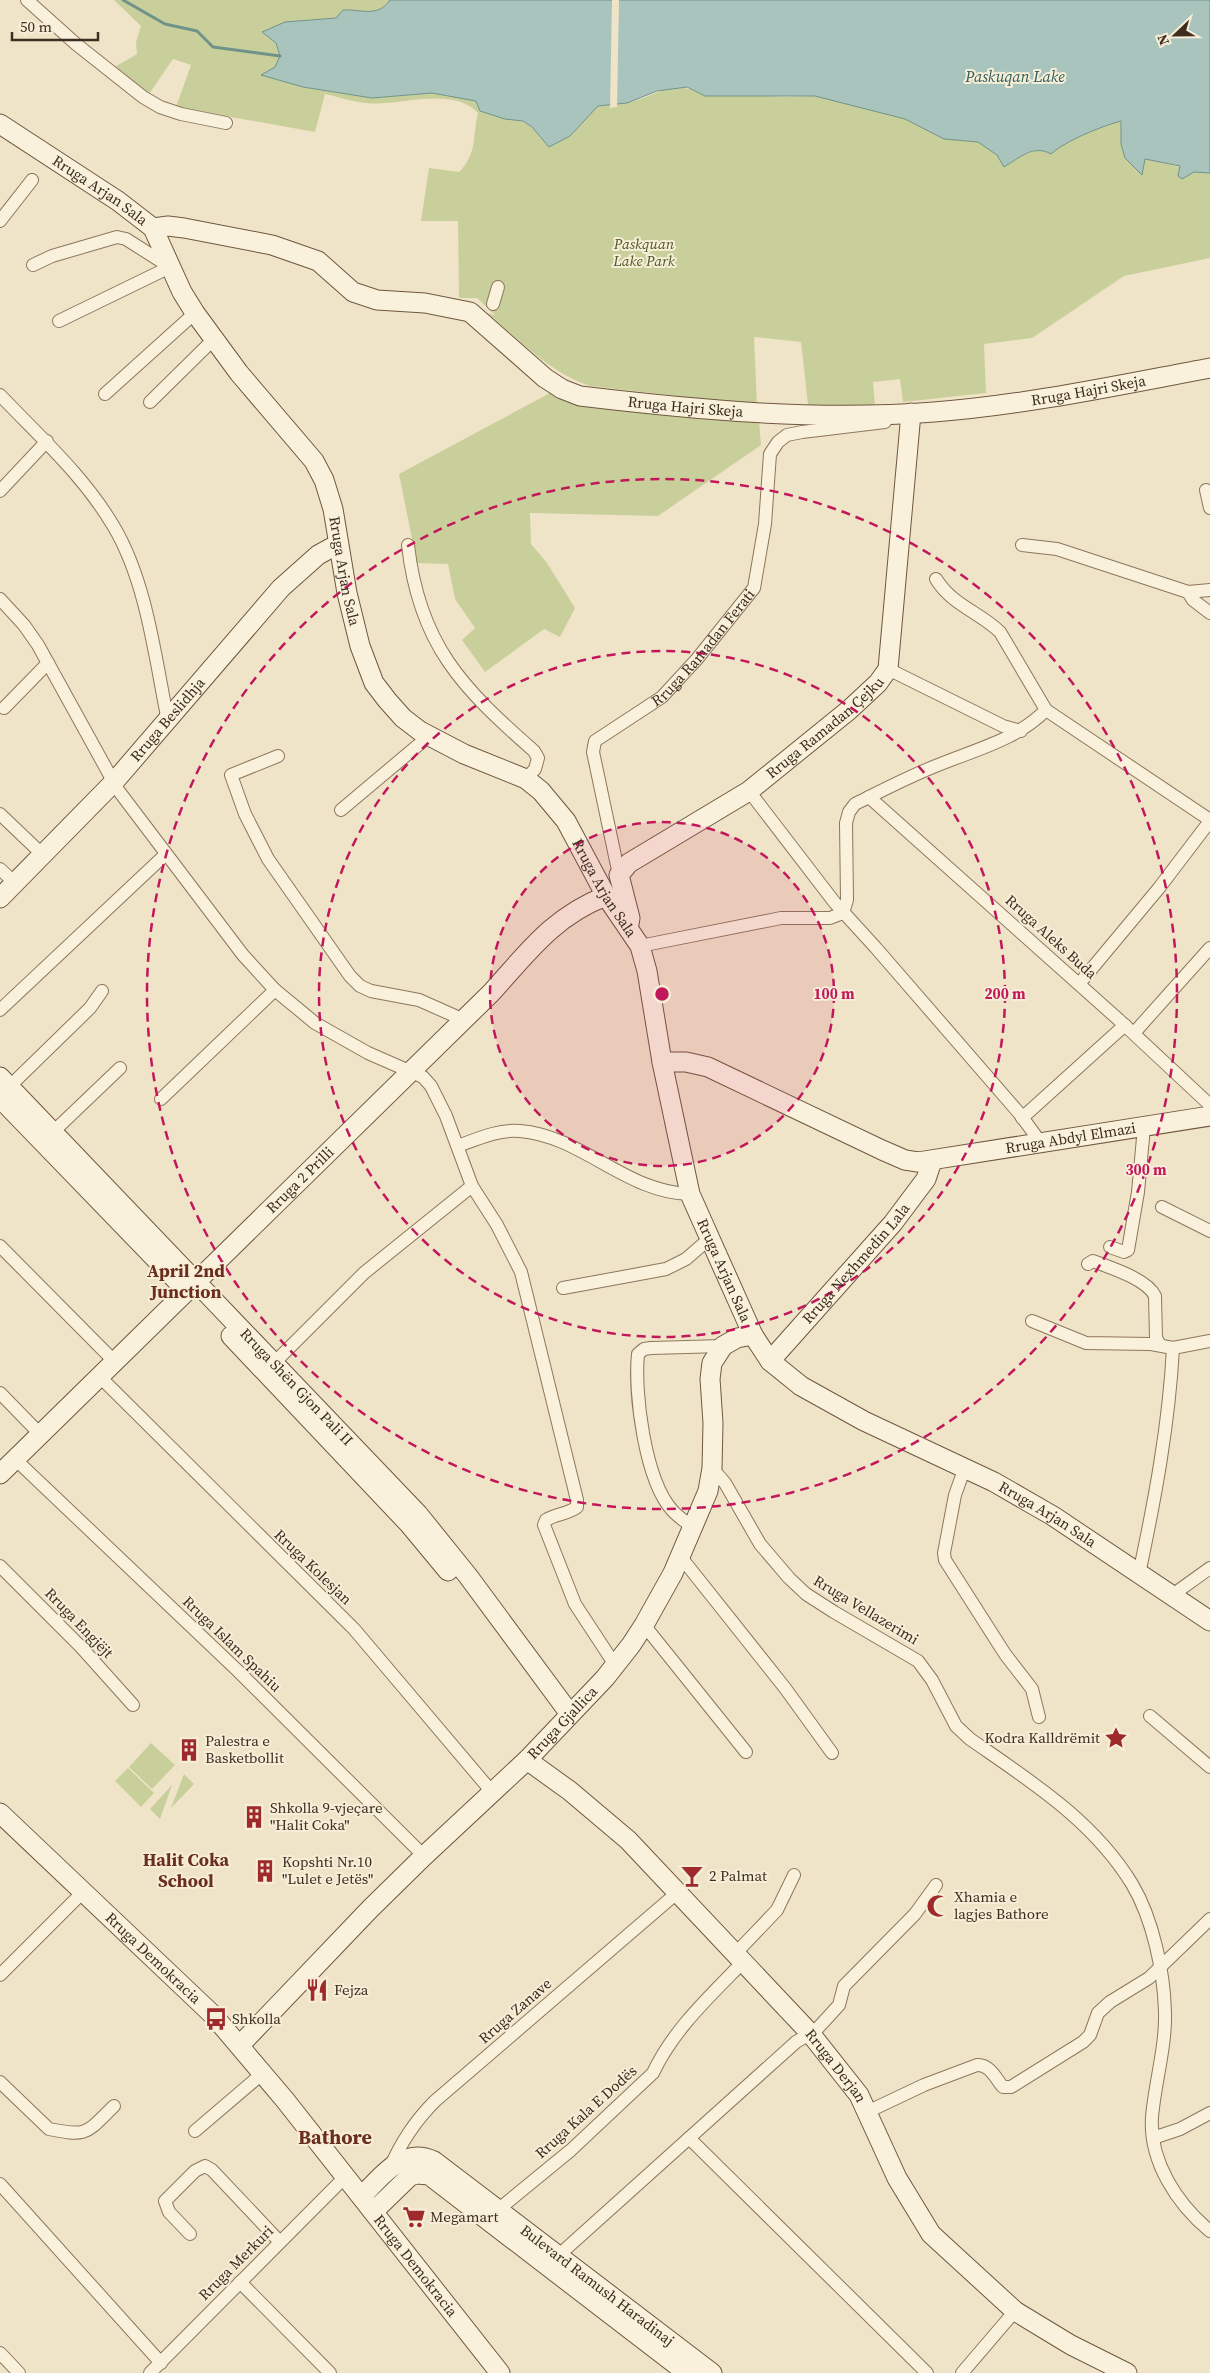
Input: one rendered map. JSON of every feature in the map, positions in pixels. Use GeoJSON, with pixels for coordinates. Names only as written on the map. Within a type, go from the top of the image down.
{"type":"FeatureCollection","features":[{"type":"Feature","properties":{"kind":"street"},"geometry":{"type":"LineString","coordinates":[[27,0],[76,44],[143,97],[160,107],[180,114],[226,123]]}},
{"type":"Feature","properties":{"kind":"street","name":"Rruga Arjan Sala"},"geometry":{"type":"LineString","coordinates":[[0,124],[118,201],[153,228],[163,247],[170,267],[195,313],[239,373],[314,461],[328,492],[354,622],[367,666],[387,700],[403,718],[429,736],[464,754],[526,779],[541,791],[566,822],[606,896],[640,946],[647,971],[662,1062],[690,1194],[753,1335],[770,1361],[804,1388],[864,1421],[964,1470],[994,1482],[1052,1516],[1210,1621]]}},
{"type":"Feature","properties":{"kind":"street"},"geometry":{"type":"LineString","coordinates":[[0,221],[32,180]]}},
{"type":"Feature","properties":{"kind":"street","name":"Rruga Hajri Skeja"},"geometry":{"type":"LineString","coordinates":[[153,228],[168,226],[272,245],[318,260],[353,292],[377,300],[425,303],[470,312],[545,378],[562,389],[580,396],[769,415],[911,416],[982,407],[1210,368]]}},
{"type":"Feature","properties":{"kind":"street","name":"Rruga Hajri Skeja"},"geometry":{"type":"LineString","coordinates":[[163,247],[174,239],[205,233]]}},
{"type":"Feature","properties":{"kind":"street"},"geometry":{"type":"LineString","coordinates":[[33,265],[52,256],[117,237],[126,239],[170,267]]}},
{"type":"Feature","properties":{"kind":"street"},"geometry":{"type":"LineString","coordinates":[[59,321],[170,267]]}},
{"type":"Feature","properties":{"kind":"street"},"geometry":{"type":"LineString","coordinates":[[493,304],[498,287]]}},
{"type":"Feature","properties":{"kind":"street"},"geometry":{"type":"LineString","coordinates":[[105,394],[195,313]]}},
{"type":"Feature","properties":{"kind":"street"},"geometry":{"type":"LineString","coordinates":[[150,402],[214,339]]}},
{"type":"Feature","properties":{"kind":"street"},"geometry":{"type":"LineString","coordinates":[[0,395],[47,441],[77,475],[97,501],[114,528],[127,554],[144,611],[168,721]]}},
{"type":"Feature","properties":{"kind":"street","name":"Rruga Ramadan Çejku"},"geometry":{"type":"LineString","coordinates":[[619,875],[629,863],[750,791],[849,710],[878,683],[888,669],[911,416]]}},
{"type":"Feature","properties":{"kind":"street","name":"Rruga Ramadan Ferati"},"geometry":{"type":"LineString","coordinates":[[628,927],[630,918],[593,752],[595,741],[662,697],[697,658],[754,588],[765,524],[769,460],[774,448],[786,435],[911,416]]}},
{"type":"Feature","properties":{"kind":"street"},"geometry":{"type":"LineString","coordinates":[[0,491],[47,441]]}},
{"type":"Feature","properties":{"kind":"street"},"geometry":{"type":"LineString","coordinates":[[1206,490],[1210,508]]}},
{"type":"Feature","properties":{"kind":"street","name":"Rruga Beslidhja"},"geometry":{"type":"LineString","coordinates":[[0,898],[114,782],[280,588],[318,555],[338,544]]}},
{"type":"Feature","properties":{"kind":"street"},"geometry":{"type":"LineString","coordinates":[[408,545],[414,588],[429,629],[438,647],[455,673],[486,710],[534,751],[538,758],[535,770],[526,779]]}},
{"type":"Feature","properties":{"kind":"street"},"geometry":{"type":"LineString","coordinates":[[1022,545],[1057,549],[1188,592],[1210,590]]}},
{"type":"Feature","properties":{"kind":"street"},"geometry":{"type":"LineString","coordinates":[[936,580],[945,594],[959,605],[990,623],[1000,632],[1046,710],[1210,820],[1159,888],[1079,984]]}},
{"type":"Feature","properties":{"kind":"street"},"geometry":{"type":"LineString","coordinates":[[1188,592],[1193,600],[1210,613]]}},
{"type":"Feature","properties":{"kind":"street"},"geometry":{"type":"LineString","coordinates":[[3,608],[28,631],[48,663],[70,706],[114,782],[212,917],[275,990],[295,1008],[342,1040],[423,1077],[431,1086],[446,1116],[472,1186],[496,1225],[521,1272],[577,1500],[576,1507],[553,1516],[546,1520],[544,1525],[575,1604],[616,1665]]}},
{"type":"Feature","properties":{"kind":"street"},"geometry":{"type":"LineString","coordinates":[[4,708],[48,663]]}},
{"type":"Feature","properties":{"kind":"street"},"geometry":{"type":"LineString","coordinates":[[888,669],[1004,726],[1021,731]]}},
{"type":"Feature","properties":{"kind":"street"},"geometry":{"type":"LineString","coordinates":[[843,913],[847,900],[846,823],[849,812],[856,804],[940,764],[1009,738],[1021,731],[1046,710]]}},
{"type":"Feature","properties":{"kind":"street"},"geometry":{"type":"LineString","coordinates":[[341,810],[429,736]]}},
{"type":"Feature","properties":{"kind":"street"},"geometry":{"type":"LineString","coordinates":[[278,756],[231,775],[245,814],[268,859],[336,957],[360,986],[371,991],[419,1000],[464,1020]]}},
{"type":"Feature","properties":{"kind":"street"},"geometry":{"type":"LineString","coordinates":[[750,791],[843,913],[876,948],[1022,1118],[1041,1143]]}},
{"type":"Feature","properties":{"kind":"street","name":"Rruga Aleks Buda"},"geometry":{"type":"LineString","coordinates":[[869,797],[1129,1029],[1209,1106]]}},
{"type":"Feature","properties":{"kind":"street"},"geometry":{"type":"LineString","coordinates":[[0,814],[43,855]]}},
{"type":"Feature","properties":{"kind":"street"},"geometry":{"type":"LineString","coordinates":[[0,1010],[166,854]]}},
{"type":"Feature","properties":{"kind":"street"},"geometry":{"type":"LineString","coordinates":[[0,869],[15,882]]}},
{"type":"Feature","properties":{"kind":"street","name":"Rruga 2 Prilli"},"geometry":{"type":"LineString","coordinates":[[0,1474],[464,1020],[561,919],[588,902],[606,896]]}},
{"type":"Feature","properties":{"kind":"street"},"geometry":{"type":"LineString","coordinates":[[640,946],[781,918],[830,918],[843,913]]}},
{"type":"Feature","properties":{"kind":"street"},"geometry":{"type":"LineString","coordinates":[[1022,1118],[1129,1029],[1210,948]]}},
{"type":"Feature","properties":{"kind":"street"},"geometry":{"type":"LineString","coordinates":[[161,1099],[275,990]]}},
{"type":"Feature","properties":{"kind":"street"},"geometry":{"type":"LineString","coordinates":[[3,1087],[90,1008],[102,991]]}},
{"type":"Feature","properties":{"kind":"street","name":"Rruga Abdyl Elmazi"},"geometry":{"type":"LineString","coordinates":[[662,1062],[686,1062],[708,1067],[905,1160],[932,1161],[1144,1127],[1209,1106]]}},
{"type":"Feature","properties":{"kind":"street"},"geometry":{"type":"LineString","coordinates":[[53,1132],[120,1068]]}},
{"type":"Feature","properties":{"kind":"street","name":"Rruga Shën Gjon Pali II"},"geometry":{"type":"LineString","coordinates":[[3,1087],[53,1132],[190,1286],[275,1362],[366,1457],[442,1541],[565,1719]]}},
{"type":"Feature","properties":{"kind":"street","name":"Rruga Shën Gjon Pali II"},"geometry":{"type":"LineString","coordinates":[[3,1087],[190,1286],[409,1524],[565,1719]]}},
{"type":"Feature","properties":{"kind":"street"},"geometry":{"type":"LineString","coordinates":[[1110,1247],[1124,1252],[1128,1250],[1138,1192],[1144,1127]]}},
{"type":"Feature","properties":{"kind":"street"},"geometry":{"type":"LineString","coordinates":[[458,1146],[506,1131],[536,1133],[572,1147],[624,1176],[676,1194],[690,1194]]}},
{"type":"Feature","properties":{"kind":"street","name":"Rruga Nexhmedin Lala"},"geometry":{"type":"LineString","coordinates":[[770,1361],[907,1206],[926,1179],[932,1161]]}},
{"type":"Feature","properties":{"kind":"street"},"geometry":{"type":"LineString","coordinates":[[275,1362],[364,1273],[472,1186]]}},
{"type":"Feature","properties":{"kind":"street"},"geometry":{"type":"LineString","coordinates":[[1162,1207],[1210,1231]]}},
{"type":"Feature","properties":{"kind":"street"},"geometry":{"type":"LineString","coordinates":[[563,1288],[666,1269],[681,1262],[709,1239]]}},
{"type":"Feature","properties":{"kind":"street"},"geometry":{"type":"LineString","coordinates":[[0,1246],[114,1361]]}},
{"type":"Feature","properties":{"kind":"street"},"geometry":{"type":"LineString","coordinates":[[1088,1264],[1093,1261],[1128,1275],[1152,1290],[1155,1296],[1156,1338],[1166,1347]]}},
{"type":"Feature","properties":{"kind":"street"},"geometry":{"type":"LineString","coordinates":[[1032,1322],[1086,1343],[1166,1347],[1210,1341]]}},
{"type":"Feature","properties":{"kind":"street"},"geometry":{"type":"LineString","coordinates":[[692,1527],[671,1510],[665,1500],[647,1452],[641,1422],[638,1354],[651,1348],[723,1346],[737,1338],[753,1335]]}},
{"type":"Feature","properties":{"kind":"street","name":"Rruga Gjallica"},"geometry":{"type":"LineString","coordinates":[[240,2045],[424,1856],[527,1760],[616,1665],[644,1625],[680,1556],[708,1491],[712,1468],[714,1423],[710,1379],[712,1362],[723,1346]]}},
{"type":"Feature","properties":{"kind":"street"},"geometry":{"type":"LineString","coordinates":[[1139,1574],[1159,1481],[1166,1347]]}},
{"type":"Feature","properties":{"kind":"street","name":"Rruga Kolesjan"},"geometry":{"type":"LineString","coordinates":[[99,1376],[354,1629],[492,1792]]}},
{"type":"Feature","properties":{"kind":"street"},"geometry":{"type":"LineString","coordinates":[[0,1393],[40,1434]]}},
{"type":"Feature","properties":{"kind":"street","name":"Rruga Islam Spahiu"},"geometry":{"type":"LineString","coordinates":[[15,1459],[237,1670],[424,1856]]}},
{"type":"Feature","properties":{"kind":"street","name":"Rruga Vellazerimi"},"geometry":{"type":"LineString","coordinates":[[712,1468],[725,1483],[760,1544],[789,1578],[806,1594],[918,1661],[932,1680],[956,1726],[970,1739],[1055,1799],[1093,1833],[1132,1884],[1142,1903],[1160,1968],[1165,2012],[1164,2040],[1152,2118],[1153,2138],[1159,2160],[1176,2196],[1208,2226]]}},
{"type":"Feature","properties":{"kind":"street"},"geometry":{"type":"LineString","coordinates":[[964,1470],[955,1495],[944,1553],[945,1560],[1005,1654],[1032,1689],[1040,1717]]}},
{"type":"Feature","properties":{"kind":"street"},"geometry":{"type":"LineString","coordinates":[[680,1556],[784,1688],[832,1753]]}},
{"type":"Feature","properties":{"kind":"street","name":"Rruga Engjëjt"},"geometry":{"type":"LineString","coordinates":[[0,1566],[81,1647],[133,1705]]}},
{"type":"Feature","properties":{"kind":"street"},"geometry":{"type":"LineString","coordinates":[[1172,1596],[1210,1568]]}},
{"type":"Feature","properties":{"kind":"street"},"geometry":{"type":"LineString","coordinates":[[644,1625],[746,1752]]}},
{"type":"Feature","properties":{"kind":"street"},"geometry":{"type":"LineString","coordinates":[[1150,1716],[1210,1767]]}},
{"type":"Feature","properties":{"kind":"street","name":"Rruga Derjan"},"geometry":{"type":"LineString","coordinates":[[527,1760],[570,1791],[628,1840],[810,2033],[848,2078],[867,2112],[897,2178],[931,2234],[1014,2311],[1071,2345],[1127,2373]]}},
{"type":"Feature","properties":{"kind":"street","name":"Rruga Demokracia"},"geometry":{"type":"LineString","coordinates":[[0,1813],[181,1983],[240,2045],[374,2211],[500,2373]]}},
{"type":"Feature","properties":{"kind":"street","name":"Rruga Kala E Dodës"},"geometry":{"type":"LineString","coordinates":[[499,2209],[571,2150],[653,2073],[660,2059],[677,2035],[778,1910],[794,1875]]}},
{"type":"Feature","properties":{"kind":"street"},"geometry":{"type":"LineString","coordinates":[[553,2260],[796,2042],[816,2030],[838,2005],[844,1986],[910,1920],[936,1885]]}},
{"type":"Feature","properties":{"kind":"street"},"geometry":{"type":"LineString","coordinates":[[0,1975],[83,1892]]}},
{"type":"Feature","properties":{"kind":"street","name":"Rruga Zanave"},"geometry":{"type":"LineString","coordinates":[[396,2175],[400,2144],[420,2117],[435,2101],[678,1892]]}},
{"type":"Feature","properties":{"kind":"street"},"geometry":{"type":"LineString","coordinates":[[867,2112],[924,2085],[977,2065],[983,2064],[988,2068],[1003,2087],[1011,2087],[1083,2042],[1090,2035],[1098,2013],[1110,2002],[1149,1978],[1210,1919]]}},
{"type":"Feature","properties":{"kind":"street"},"geometry":{"type":"LineString","coordinates":[[195,2131],[263,2073]]}},
{"type":"Feature","properties":{"kind":"street"},"geometry":{"type":"LineString","coordinates":[[0,2082],[49,2129],[58,2131],[79,2134],[87,2131],[114,2106]]}},
{"type":"Feature","properties":{"kind":"street"},"geometry":{"type":"LineString","coordinates":[[1153,2138],[1180,2129],[1210,2113]]}},
{"type":"Feature","properties":{"kind":"street"},"geometry":{"type":"LineString","coordinates":[[689,2138],[927,2373]]}},
{"type":"Feature","properties":{"kind":"street","name":"Bulevard Ramush Haradinaj"},"geometry":{"type":"LineString","coordinates":[[374,2211],[406,2157],[418,2156],[429,2158],[499,2209],[553,2260],[687,2373]]}},
{"type":"Feature","properties":{"kind":"street"},"geometry":{"type":"LineString","coordinates":[[190,2234],[169,2212],[165,2201],[194,2171],[205,2166],[212,2170],[280,2242]]}},
{"type":"Feature","properties":{"kind":"street","name":"Bulevard Ramush Haradinaj"},"geometry":{"type":"LineString","coordinates":[[362,2196],[396,2175],[417,2174],[433,2178],[553,2260],[712,2373]]}},
{"type":"Feature","properties":{"kind":"street","name":"Rruga Merkuri"},"geometry":{"type":"LineString","coordinates":[[155,2370],[345,2177]]}},
{"type":"Feature","properties":{"kind":"street"},"geometry":{"type":"LineString","coordinates":[[0,2184],[155,2370]]}},
{"type":"Feature","properties":{"kind":"street"},"geometry":{"type":"LineString","coordinates":[[240,2282],[330,2373]]}},
{"type":"Feature","properties":{"kind":"street"},"geometry":{"type":"LineString","coordinates":[[962,2373],[1014,2311]]}},
{"type":"Feature","properties":{"kind":"street"},"geometry":{"type":"LineString","coordinates":[[0,2352],[19,2373]]}},
{"type":"Feature","properties":{"kind":"green space","name":"Paskquan Lake Park"},"geometry":{"type":"Polygon","coordinates":[[[114,0],[390,0],[386,5],[377,10],[366,12],[349,10],[336,18],[285,22],[263,32],[276,43],[280,56],[275,67],[261,75],[303,87],[372,98],[432,93],[477,101],[505,119],[522,121],[532,127],[549,147],[570,136],[598,106],[635,101],[661,91],[679,88],[697,92],[785,97],[815,96],[905,119],[944,139],[978,142],[997,155],[1023,155],[1043,149],[1051,154],[1084,134],[1121,121],[1121,144],[1125,158],[1142,174],[1145,159],[1210,173],[1210,258],[1124,276],[1032,338],[984,344],[986,393],[903,402],[900,379],[873,382],[875,406],[808,405],[801,342],[754,337],[757,405],[590,386],[561,373],[535,354],[487,313],[495,315],[477,298],[459,298],[458,221],[421,221],[429,168],[459,172],[472,151],[478,113],[467,105],[454,100],[425,99],[366,103],[325,94],[315,132],[176,107],[191,65],[173,59],[149,94],[113,68],[137,54],[136,42],[141,26],[114,0]]]}},
{"type":"Feature","properties":{"kind":"green space"},"geometry":{"type":"Polygon","coordinates":[[[554,389],[759,420],[761,445],[658,516],[530,513],[531,544],[547,563],[575,608],[560,637],[544,629],[485,672],[462,640],[475,628],[455,599],[448,564],[417,563],[399,474],[554,389]]]}},
{"type":"Feature","properties":{"kind":"green space"},"geometry":{"type":"Polygon","coordinates":[[[151,1743],[175,1765],[152,1789],[129,1767],[151,1743]]]}},
{"type":"Feature","properties":{"kind":"green space"},"geometry":{"type":"Polygon","coordinates":[[[128,1768],[154,1793],[141,1807],[115,1781],[128,1768]]]}},
{"type":"Feature","properties":{"kind":"green space"},"geometry":{"type":"Polygon","coordinates":[[[184,1774],[194,1784],[171,1808],[184,1774]]]}},
{"type":"Feature","properties":{"kind":"green space"},"geometry":{"type":"Polygon","coordinates":[[[172,1785],[160,1819],[150,1809],[172,1785]]]}},
{"type":"Feature","properties":{"kind":"water","name":"Paskuqan Lake"},"geometry":{"type":"Polygon","coordinates":[[[390,0],[1210,0],[1210,173],[1194,172],[1182,179],[1178,176],[1180,166],[1145,159],[1142,175],[1125,158],[1121,144],[1121,121],[1084,134],[1051,154],[1045,151],[1033,151],[1004,167],[997,155],[978,142],[944,139],[905,119],[815,96],[705,96],[687,87],[657,91],[627,103],[598,106],[570,136],[549,147],[532,127],[523,121],[505,119],[480,111],[476,101],[432,93],[372,98],[303,87],[261,75],[275,67],[280,56],[276,43],[262,32],[285,22],[336,18],[343,10],[375,11],[385,6],[390,0]]]}},
{"type":"Feature","properties":{"kind":"pier"},"geometry":{"type":"Polygon","coordinates":[[[612,0],[619,0],[617,107],[610,108],[612,0]]]}},
{"type":"Feature","properties":{"kind":"waterway"},"geometry":{"type":"LineString","coordinates":[[123,0],[165,24],[197,31],[213,47],[280,56]]}},
{"type":"Feature","properties":{"kind":"place","name":"Kodra Kalldrëmit"},"geometry":{"type":"Point","coordinates":[1116,1738]}},
{"type":"Feature","properties":{"kind":"place","name":"Palestra e Basketbollit"},"geometry":{"type":"Point","coordinates":[189,1750]}},
{"type":"Feature","properties":{"kind":"place","name":"Shkolla 9-vjeçare \"Halit Coka\""},"geometry":{"type":"Point","coordinates":[254,1817]}},
{"type":"Feature","properties":{"kind":"place","name":"Kopshti Nr.10 \"Lulet e Jetës\""},"geometry":{"type":"Point","coordinates":[265,1871]}},
{"type":"Feature","properties":{"kind":"place","name":"2 Palmat"},"geometry":{"type":"Point","coordinates":[692,1876]}},
{"type":"Feature","properties":{"kind":"place","name":"Xhamia e lagjes Bathore"},"geometry":{"type":"Point","coordinates":[938,1906]}},
{"type":"Feature","properties":{"kind":"place","name":"Fejza"},"geometry":{"type":"Point","coordinates":[317,1990]}},
{"type":"Feature","properties":{"kind":"place","name":"Shkolla"},"geometry":{"type":"Point","coordinates":[216,2019]}},
{"type":"Feature","properties":{"kind":"place","name":"Megamart"},"geometry":{"type":"Point","coordinates":[414,2217]}},
{"type":"Feature","properties":{"kind":"district","name":"April 2nd Junction"},"geometry":{"type":"Point","coordinates":[186,1281]}},
{"type":"Feature","properties":{"kind":"district","name":"Halit Coka School"},"geometry":{"type":"Point","coordinates":[186,1870]}},
{"type":"Feature","properties":{"kind":"district","name":"Bathore"},"geometry":{"type":"Point","coordinates":[335,2137]}}]}
